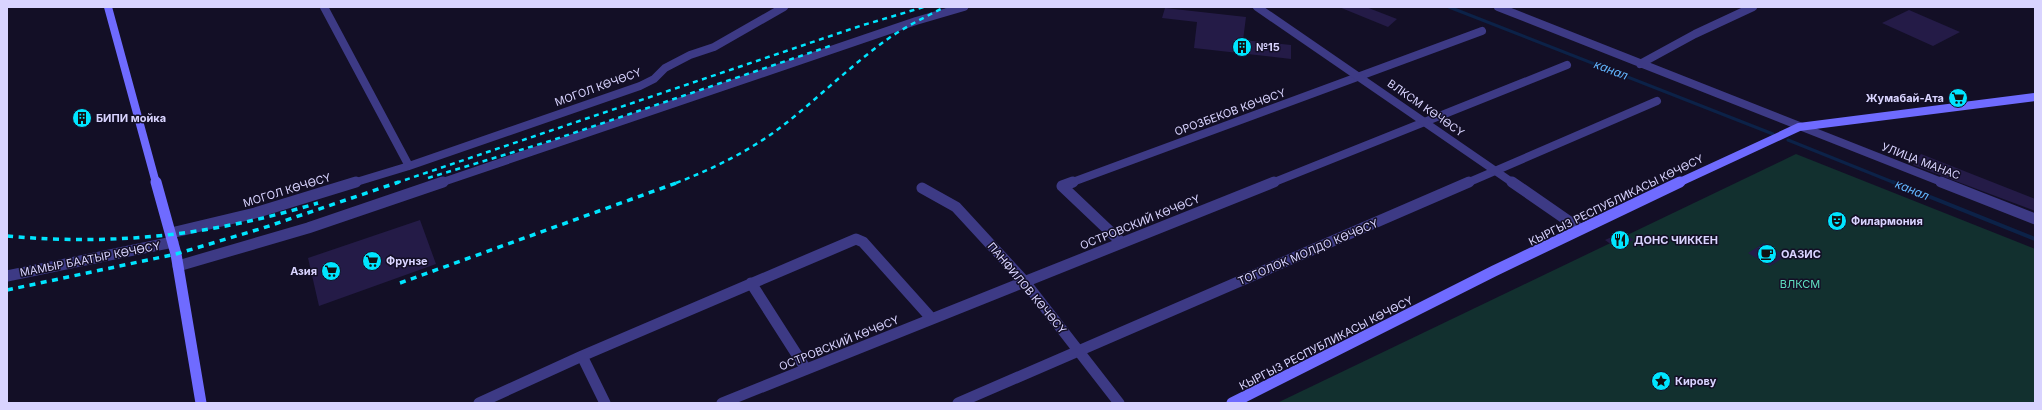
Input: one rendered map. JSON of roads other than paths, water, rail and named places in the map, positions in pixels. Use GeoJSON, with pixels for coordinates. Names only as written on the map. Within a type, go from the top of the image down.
{"type":"FeatureCollection","features":[{"type":"Feature","properties":{"kind":"main road"},"geometry":{"type":"LineString","coordinates":[[108,7],[172,237],[201,403]]}},
{"type":"Feature","properties":{"kind":"main road","name":"КЫРГЫЗ РЕСПУБЛИКАСЫ КӨЧӨСҮ"},"geometry":{"type":"LineString","coordinates":[[1232,403],[1580,229],[1728,160],[1764,141],[1799,127],[2035,97]]}},
{"type":"Feature","properties":{"kind":"street"},"geometry":{"type":"LineString","coordinates":[[324,7],[409,166]]}},
{"type":"Feature","properties":{"kind":"street","name":"МОГОЛ КӨЧӨСҮ"},"geometry":{"type":"LineString","coordinates":[[172,237],[409,166],[640,86],[654,79],[665,68],[690,55],[714,47],[784,7]]}},
{"type":"Feature","properties":{"kind":"street"},"geometry":{"type":"LineString","coordinates":[[178,266],[308,228],[916,21],[964,7]]}},
{"type":"Feature","properties":{"kind":"street","name":"ВЛКСМ КӨЧӨСҮ"},"geometry":{"type":"LineString","coordinates":[[1258,7],[1580,229]]}},
{"type":"Feature","properties":{"kind":"street","name":"УЛИЦА МАНАС"},"geometry":{"type":"LineString","coordinates":[[1498,7],[2035,219]]}},
{"type":"Feature","properties":{"kind":"street"},"geometry":{"type":"LineString","coordinates":[[1640,64],[1695,34],[1753,7]]}},
{"type":"Feature","properties":{"kind":"street","name":"ОРОЗБЕКОВ КӨЧӨСҮ"},"geometry":{"type":"LineString","coordinates":[[1121,242],[1062,186],[1482,31]]}},
{"type":"Feature","properties":{"kind":"street","name":"ОСТРОВСКИЙ КӨЧӨСҮ"},"geometry":{"type":"LineString","coordinates":[[722,403],[932,320],[1121,242],[1567,65]]}},
{"type":"Feature","properties":{"kind":"street","name":"ТОГОЛОК МОЛДО КӨЧӨСҮ"},"geometry":{"type":"LineString","coordinates":[[958,403],[1657,101]]}},
{"type":"Feature","properties":{"kind":"street","name":"ПАНФИЛОВ КӨЧӨСҮ"},"geometry":{"type":"LineString","coordinates":[[922,188],[956,207],[1025,282],[1080,350],[1119,403]]}},
{"type":"Feature","properties":{"kind":"street","name":"МАМЫР БААТЫР КӨЧӨСҮ"},"geometry":{"type":"LineString","coordinates":[[7,276],[172,237]]}},
{"type":"Feature","properties":{"kind":"street"},"geometry":{"type":"LineString","coordinates":[[479,403],[582,356],[856,239],[863,242],[932,320]]}},
{"type":"Feature","properties":{"kind":"street"},"geometry":{"type":"LineString","coordinates":[[751,283],[806,370]]}},
{"type":"Feature","properties":{"kind":"street"},"geometry":{"type":"LineString","coordinates":[[582,356],[605,403]]}},
{"type":"Feature","properties":{"kind":"waterway","name":"канал"},"geometry":{"type":"LineString","coordinates":[[1449,7],[1773,134]]}},
{"type":"Feature","properties":{"kind":"waterway","name":"канал"},"geometry":{"type":"LineString","coordinates":[[1788,140],[1895,183]]}},
{"type":"Feature","properties":{"kind":"waterway","name":"канал"},"geometry":{"type":"LineString","coordinates":[[1893,182],[2035,239]]}},
{"type":"Feature","properties":{"kind":"railway"},"geometry":{"type":"LineString","coordinates":[[396,183],[860,26],[924,7]]}},
{"type":"Feature","properties":{"kind":"railway"},"geometry":{"type":"LineString","coordinates":[[676,183],[726,161],[762,141],[892,36],[945,7]]}},
{"type":"Feature","properties":{"kind":"railway"},"geometry":{"type":"LineString","coordinates":[[428,178],[550,141],[830,46]]}},
{"type":"Feature","properties":{"kind":"railway"},"geometry":{"type":"LineString","coordinates":[[7,290],[176,254],[263,228],[399,182]]}},
{"type":"Feature","properties":{"kind":"railway"},"geometry":{"type":"LineString","coordinates":[[400,283],[679,182]]}},
{"type":"Feature","properties":{"kind":"railway"},"geometry":{"type":"LineString","coordinates":[[7,236],[88,240],[164,235],[240,223],[318,203]]}},
{"type":"Feature","properties":{"kind":"place","name":"№15"},"geometry":{"type":"Point","coordinates":[1242,47]}},
{"type":"Feature","properties":{"kind":"place","name":"Жумабай-Ата"},"geometry":{"type":"Point","coordinates":[1958,98]}},
{"type":"Feature","properties":{"kind":"place","name":"БИПИ мойка"},"geometry":{"type":"Point","coordinates":[82,118]}},
{"type":"Feature","properties":{"kind":"place","name":"Филармония"},"geometry":{"type":"Point","coordinates":[1837,221]}},
{"type":"Feature","properties":{"kind":"place","name":"ДОНС ЧИККЕН"},"geometry":{"type":"Point","coordinates":[1620,240]}},
{"type":"Feature","properties":{"kind":"place","name":"ОАЗИС"},"geometry":{"type":"Point","coordinates":[1767,254]}},
{"type":"Feature","properties":{"kind":"place","name":"Фрунзе"},"geometry":{"type":"Point","coordinates":[372,261]}},
{"type":"Feature","properties":{"kind":"place","name":"Азия"},"geometry":{"type":"Point","coordinates":[331,271]}},
{"type":"Feature","properties":{"kind":"place","name":"Кирову"},"geometry":{"type":"Point","coordinates":[1661,381]}},
{"type":"Feature","properties":{"kind":"park label","name":"ВЛКСМ"},"geometry":{"type":"Point","coordinates":[1800,284]}}]}
